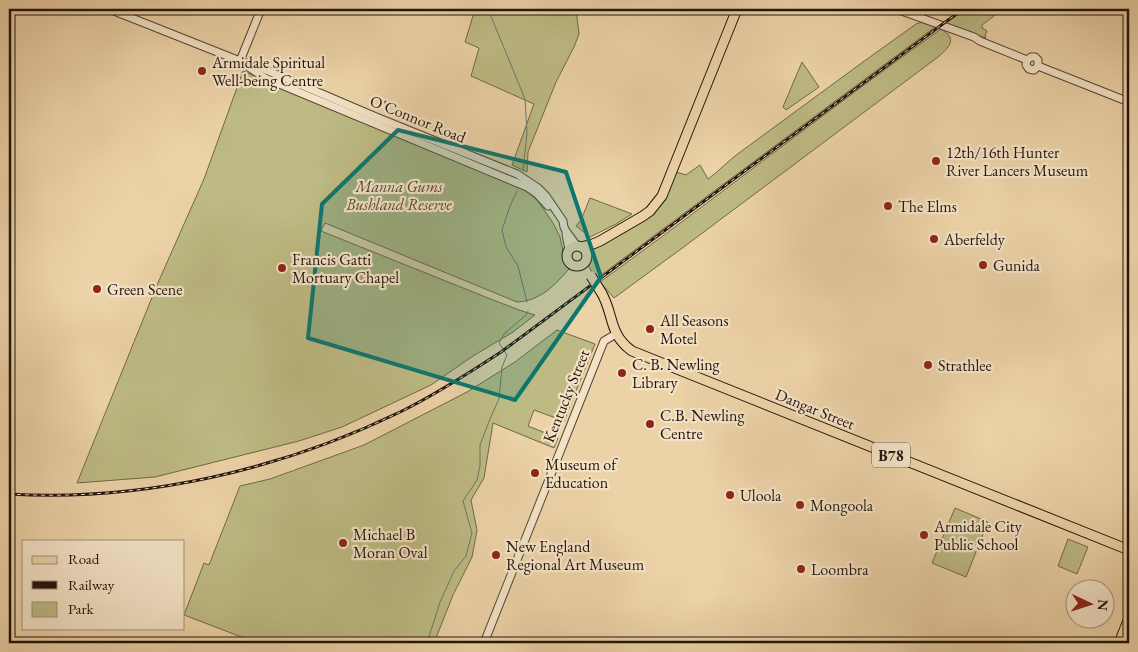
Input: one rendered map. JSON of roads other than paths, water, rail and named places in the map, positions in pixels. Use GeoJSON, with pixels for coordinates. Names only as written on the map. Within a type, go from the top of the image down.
{"type":"FeatureCollection","features":[{"type":"Feature","properties":{"kind":"main road"},"geometry":{"type":"LineString","coordinates":[[579,254],[643,216],[650,211],[662,196],[737,9]]}},
{"type":"Feature","properties":{"kind":"main road","name":"Dangar Street"},"geometry":{"type":"LineString","coordinates":[[579,254],[606,299],[616,334],[632,351],[1129,550]]}},
{"type":"Feature","properties":{"kind":"main road"},"geometry":{"type":"LineString","coordinates":[[1119,643],[1129,618]]}},
{"type":"Feature","properties":{"kind":"street","name":"O'Connor Road"},"geometry":{"type":"LineString","coordinates":[[109,9],[240,62],[259,67],[517,174],[538,188],[546,196],[563,221],[565,229],[579,254]]}},
{"type":"Feature","properties":{"kind":"street"},"geometry":{"type":"LineString","coordinates":[[240,62],[261,9]]}},
{"type":"Feature","properties":{"kind":"street"},"geometry":{"type":"LineString","coordinates":[[896,9],[951,28],[1027,60],[1034,57],[1038,60],[1038,66],[1129,102]]}},
{"type":"Feature","properties":{"kind":"street","name":"Kentucky Street"},"geometry":{"type":"LineString","coordinates":[[484,643],[604,341],[616,334]]}},
{"type":"Feature","properties":{"kind":"waterway"},"geometry":{"type":"LineString","coordinates":[[488,9],[525,99],[527,133],[523,171]]}},
{"type":"Feature","properties":{"kind":"waterway"},"geometry":{"type":"LineString","coordinates":[[517,191],[502,230],[506,247],[518,266],[527,302]]}},
{"type":"Feature","properties":{"kind":"waterway"},"geometry":{"type":"LineString","coordinates":[[427,643],[440,602],[454,571],[466,556],[472,533],[463,501],[477,480],[480,466],[480,445],[499,399],[502,367],[507,355],[499,343],[504,334],[526,315],[528,311]]}},
{"type":"Feature","properties":{"kind":"railway"},"geometry":{"type":"LineString","coordinates":[[9,494],[110,493],[210,478],[259,466],[307,450],[354,433],[400,412],[452,383],[501,352],[963,9]]}},
{"type":"Feature","properties":{"kind":"place","name":"Armidale Spiritual Well-being Centre"},"geometry":{"type":"Point","coordinates":[202,71]}},
{"type":"Feature","properties":{"kind":"place","name":"12th/16th Hunter River Lancers Museum"},"geometry":{"type":"Point","coordinates":[936,161]}},
{"type":"Feature","properties":{"kind":"place","name":"The Elms"},"geometry":{"type":"Point","coordinates":[888,206]}},
{"type":"Feature","properties":{"kind":"place","name":"Aberfeldy"},"geometry":{"type":"Point","coordinates":[934,239]}},
{"type":"Feature","properties":{"kind":"place","name":"Gunida"},"geometry":{"type":"Point","coordinates":[983,265]}},
{"type":"Feature","properties":{"kind":"place","name":"Francis Gatti Mortuary Chapel"},"geometry":{"type":"Point","coordinates":[282,268]}},
{"type":"Feature","properties":{"kind":"place","name":"Green Scene"},"geometry":{"type":"Point","coordinates":[97,289]}},
{"type":"Feature","properties":{"kind":"place","name":"All Seasons Motel"},"geometry":{"type":"Point","coordinates":[650,329]}},
{"type":"Feature","properties":{"kind":"place","name":"Strathlee"},"geometry":{"type":"Point","coordinates":[928,365]}},
{"type":"Feature","properties":{"kind":"place","name":"C. B. Newling Library"},"geometry":{"type":"Point","coordinates":[622,373]}},
{"type":"Feature","properties":{"kind":"place","name":"C.B. Newling Centre"},"geometry":{"type":"Point","coordinates":[650,424]}},
{"type":"Feature","properties":{"kind":"place","name":"Museum of Education"},"geometry":{"type":"Point","coordinates":[535,473]}},
{"type":"Feature","properties":{"kind":"place","name":"Uloola"},"geometry":{"type":"Point","coordinates":[730,495]}},
{"type":"Feature","properties":{"kind":"place","name":"Mongoola"},"geometry":{"type":"Point","coordinates":[800,505]}},
{"type":"Feature","properties":{"kind":"place","name":"Armidale City Public School"},"geometry":{"type":"Point","coordinates":[924,535]}},
{"type":"Feature","properties":{"kind":"place","name":"Michael B Moran Oval"},"geometry":{"type":"Point","coordinates":[343,543]}},
{"type":"Feature","properties":{"kind":"place","name":"New England Regional Art Museum"},"geometry":{"type":"Point","coordinates":[496,555]}},
{"type":"Feature","properties":{"kind":"place","name":"Loombra"},"geometry":{"type":"Point","coordinates":[801,569]}},
{"type":"Feature","properties":{"kind":"park label","name":"Manna Gums Bushland Reserve"},"geometry":{"type":"Point","coordinates":[399,195]}}]}
